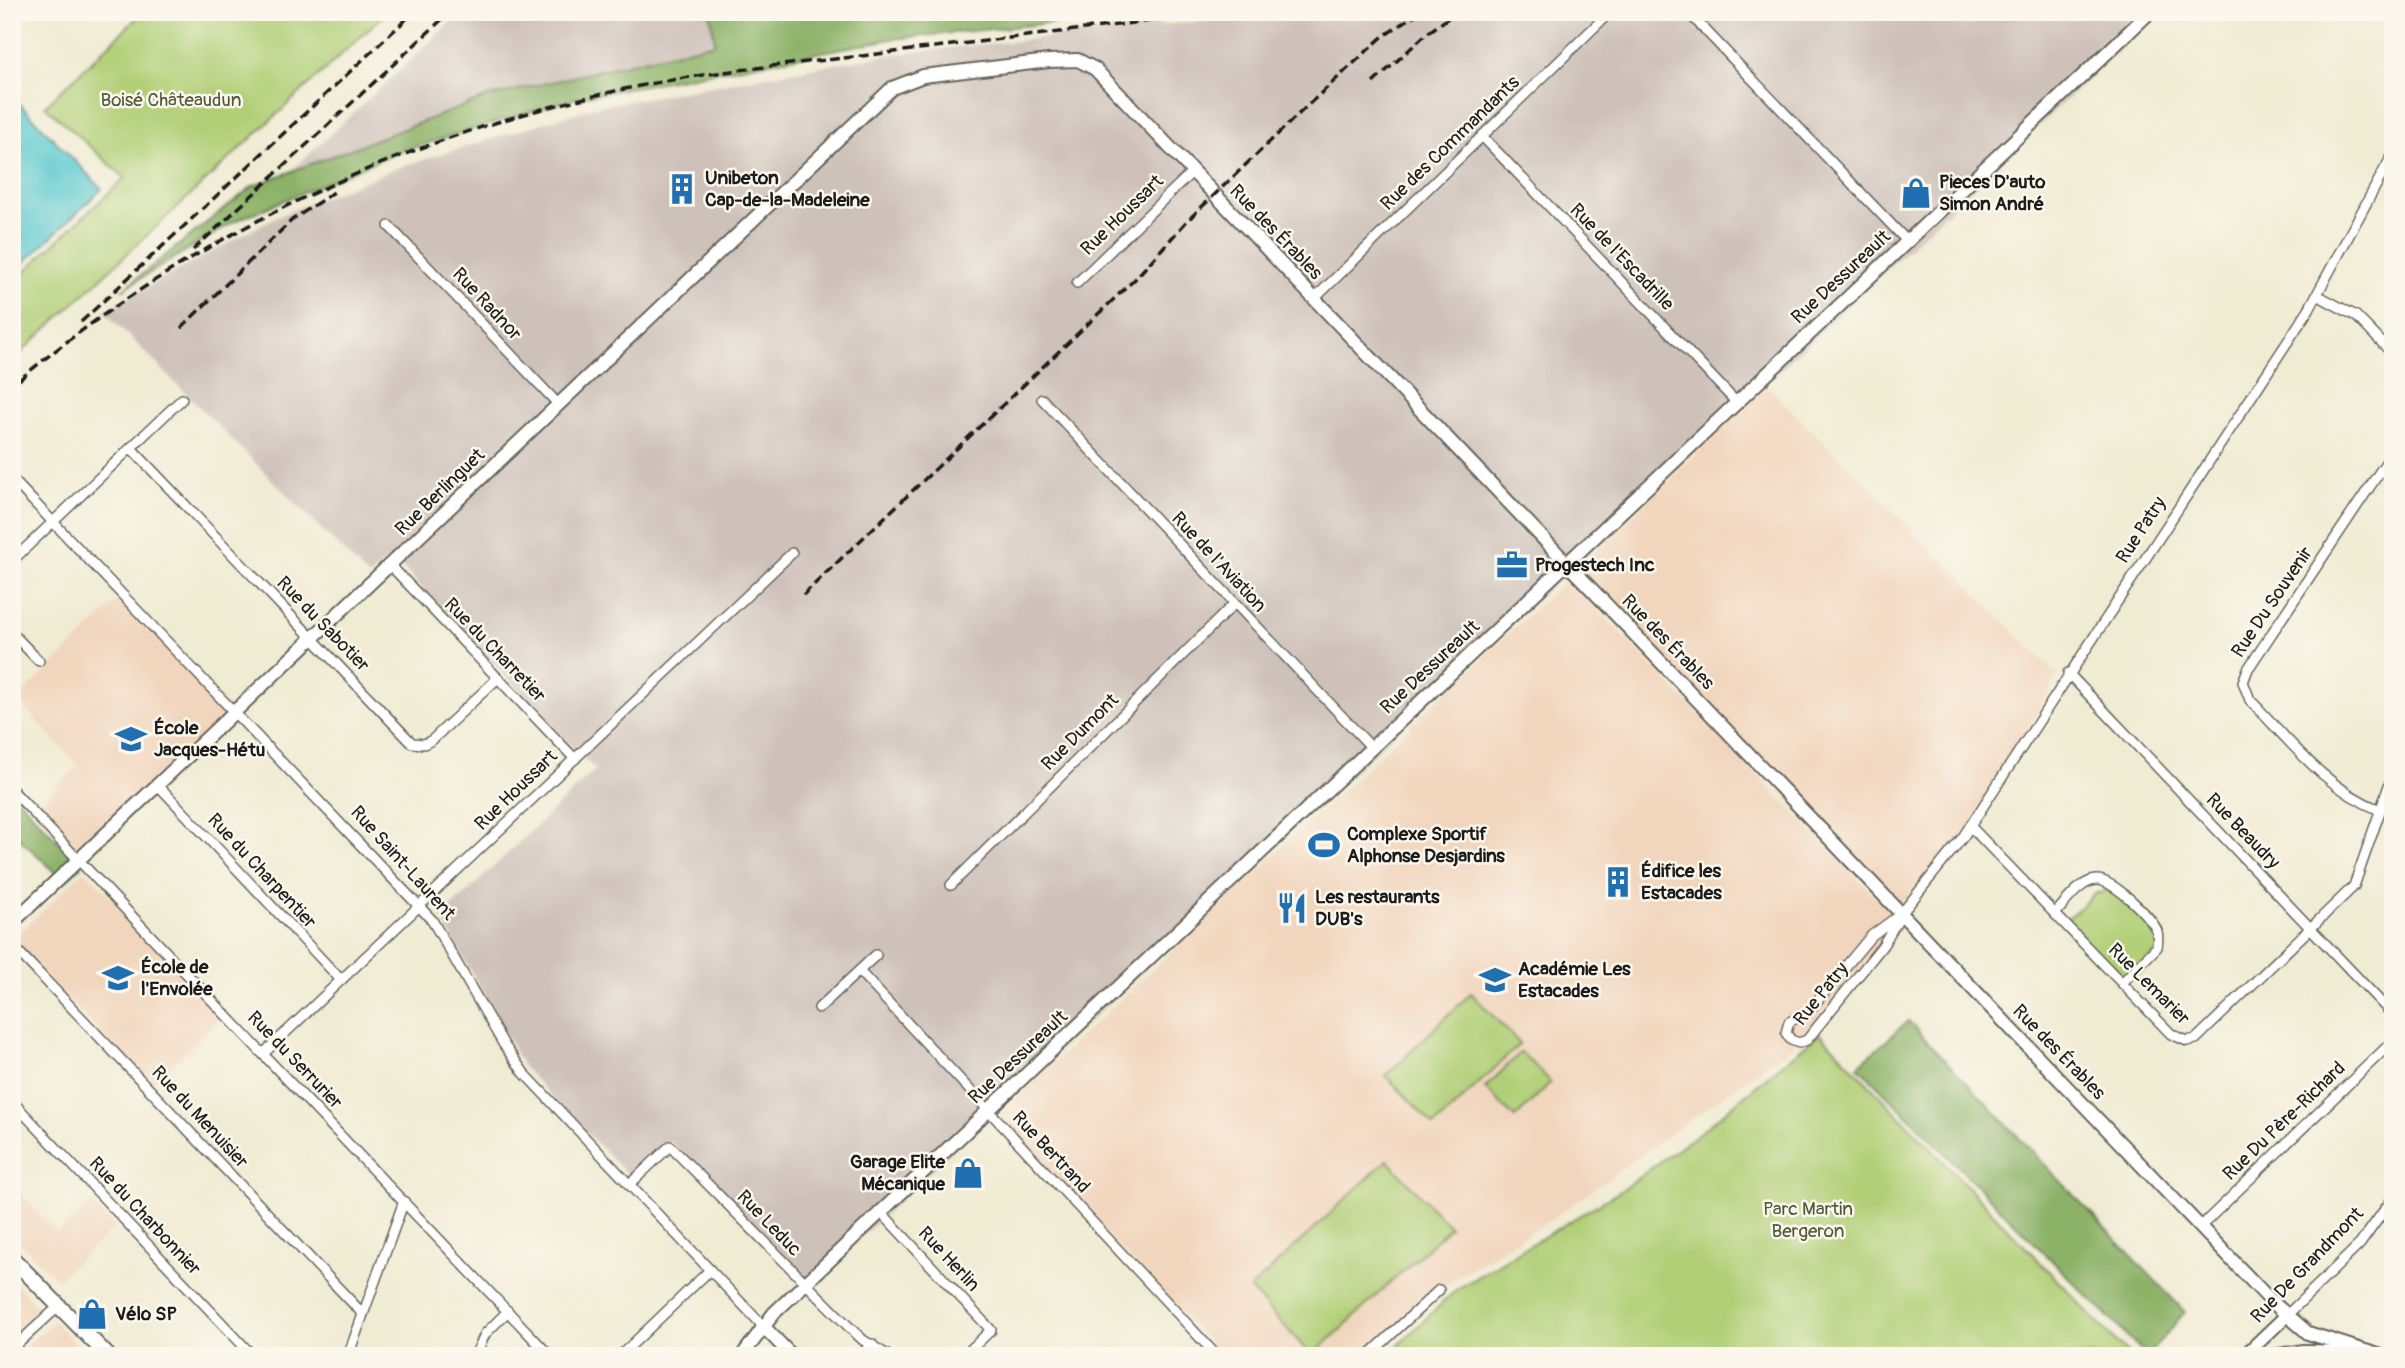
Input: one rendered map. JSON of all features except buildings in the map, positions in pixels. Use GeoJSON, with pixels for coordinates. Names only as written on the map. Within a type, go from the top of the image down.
{"type":"FeatureCollection","features":[{"type":"Feature","properties":{"kind":"main road"},"geometry":{"type":"LineString","coordinates":[[12,1258],[108,1356]]}},
{"type":"Feature","properties":{"kind":"street","name":"Rue des Commandants"},"geometry":{"type":"LineString","coordinates":[[1314,299],[1610,12]]}},
{"type":"Feature","properties":{"kind":"street"},"geometry":{"type":"LineString","coordinates":[[1688,12],[1908,241]]}},
{"type":"Feature","properties":{"kind":"street","name":"Rue Dessureault"},"geometry":{"type":"LineString","coordinates":[[742,1356],[762,1325],[805,1283],[2151,12]]}},
{"type":"Feature","properties":{"kind":"street","name":"Rue des Érables"},"geometry":{"type":"LineString","coordinates":[[892,88],[923,76],[1049,61],[1085,62],[1095,69],[2286,1316],[2312,1335],[2377,1354]]}},
{"type":"Feature","properties":{"kind":"street","name":"Rue Berlinguet"},"geometry":{"type":"LineString","coordinates":[[12,923],[892,88]]}},
{"type":"Feature","properties":{"kind":"street","name":"Rue de l'Escadrille"},"geometry":{"type":"LineString","coordinates":[[1482,136],[1737,403]]}},
{"type":"Feature","properties":{"kind":"street","name":"Rue Patry"},"geometry":{"type":"LineString","coordinates":[[1901,914],[1871,936],[1807,1013],[1789,1022],[1786,1033],[1791,1040],[1799,1043],[1807,1040],[1883,946],[1901,914],[1970,826],[2317,295],[2393,154]]}},
{"type":"Feature","properties":{"kind":"street"},"geometry":{"type":"LineString","coordinates":[[2385,169],[2393,176]]}},
{"type":"Feature","properties":{"kind":"street","name":"Rue Houssart"},"geometry":{"type":"LineString","coordinates":[[1077,283],[1192,172]]}},
{"type":"Feature","properties":{"kind":"street","name":"Rue Radnor"},"geometry":{"type":"LineString","coordinates":[[389,226],[559,405]]}},
{"type":"Feature","properties":{"kind":"street"},"geometry":{"type":"LineString","coordinates":[[2317,295],[2356,316],[2393,354]]}},
{"type":"Feature","properties":{"kind":"street"},"geometry":{"type":"LineString","coordinates":[[12,561],[183,399]]}},
{"type":"Feature","properties":{"kind":"street","name":"Rue de l'Aviation"},"geometry":{"type":"LineString","coordinates":[[1042,399],[1372,748]]}},
{"type":"Feature","properties":{"kind":"street","name":"Rue du Sabotier"},"geometry":{"type":"LineString","coordinates":[[131,448],[416,744],[432,740],[498,678]]}},
{"type":"Feature","properties":{"kind":"street","name":"Rue Du Souvenir"},"geometry":{"type":"LineString","coordinates":[[2380,810],[2353,799],[2332,784],[2250,700],[2243,687],[2248,669],[2393,452]]}},
{"type":"Feature","properties":{"kind":"street","name":"Rue Saint-Laurent"},"geometry":{"type":"LineString","coordinates":[[12,479],[419,906],[445,938],[516,1064],[792,1356]]}},
{"type":"Feature","properties":{"kind":"street","name":"Rue Houssart"},"geometry":{"type":"LineString","coordinates":[[264,1053],[792,552]]}},
{"type":"Feature","properties":{"kind":"street","name":"Rue du Charretier"},"geometry":{"type":"LineString","coordinates":[[390,565],[575,759]]}},
{"type":"Feature","properties":{"kind":"street","name":"Rue Dumont"},"geometry":{"type":"LineString","coordinates":[[951,885],[1234,604]]}},
{"type":"Feature","properties":{"kind":"street"},"geometry":{"type":"LineString","coordinates":[[12,633],[39,661]]}},
{"type":"Feature","properties":{"kind":"street","name":"Rue Beaudry"},"geometry":{"type":"LineString","coordinates":[[2068,673],[2393,1015]]}},
{"type":"Feature","properties":{"kind":"street"},"geometry":{"type":"LineString","coordinates":[[2312,928],[2357,881],[2393,774]]}},
{"type":"Feature","properties":{"kind":"street","name":"Rue du Charpentier"},"geometry":{"type":"LineString","coordinates":[[158,785],[341,980]]}},
{"type":"Feature","properties":{"kind":"street","name":"Rue du Serrurier"},"geometry":{"type":"LineString","coordinates":[[12,790],[550,1356]]}},
{"type":"Feature","properties":{"kind":"street","name":"Rue Lemarier"},"geometry":{"type":"LineString","coordinates":[[1970,826],[2173,1037],[2192,1040],[2312,928]]}},
{"type":"Feature","properties":{"kind":"street"},"geometry":{"type":"LineString","coordinates":[[2055,914],[2084,885],[2099,880],[2113,884],[2150,921],[2157,931],[2157,947],[2122,983]]}},
{"type":"Feature","properties":{"kind":"street","name":"Rue du Menuisier"},"geometry":{"type":"LineString","coordinates":[[12,945],[363,1314]]}},
{"type":"Feature","properties":{"kind":"street"},"geometry":{"type":"LineString","coordinates":[[819,1008],[876,955]]}},
{"type":"Feature","properties":{"kind":"street","name":"Rue Bertrand"},"geometry":{"type":"LineString","coordinates":[[859,971],[1217,1356]]}},
{"type":"Feature","properties":{"kind":"street","name":"Rue Du Père-Richard"},"geometry":{"type":"LineString","coordinates":[[2200,1227],[2393,1041]]}},
{"type":"Feature","properties":{"kind":"street","name":"Rue du Charbonnier"},"geometry":{"type":"LineString","coordinates":[[12,1101],[253,1356]]}},
{"type":"Feature","properties":{"kind":"street","name":"Rue Leduc"},"geometry":{"type":"LineString","coordinates":[[629,1185],[670,1146],[863,1340],[889,1356]]}},
{"type":"Feature","properties":{"kind":"street","name":"Rue De Grandmont"},"geometry":{"type":"LineString","coordinates":[[2244,1356],[2350,1254],[2393,1198]]}},
{"type":"Feature","properties":{"kind":"street"},"geometry":{"type":"LineString","coordinates":[[348,1356],[404,1201]]}},
{"type":"Feature","properties":{"kind":"street","name":"Rue Herlin"},"geometry":{"type":"LineString","coordinates":[[881,1212],[991,1330],[964,1356]]}},
{"type":"Feature","properties":{"kind":"street"},"geometry":{"type":"LineString","coordinates":[[620,1356],[710,1270]]}},
{"type":"Feature","properties":{"kind":"street"},"geometry":{"type":"LineString","coordinates":[[1368,1356],[1438,1290]]}},
{"type":"Feature","properties":{"kind":"street"},"geometry":{"type":"LineString","coordinates":[[12,1349],[59,1306]]}},
{"type":"Feature","properties":{"kind":"street"},"geometry":{"type":"LineString","coordinates":[[475,1356],[485,1334],[508,1311]]}},
{"type":"Feature","properties":{"kind":"street"},"geometry":{"type":"LineString","coordinates":[[860,1356],[872,1344]]}},
{"type":"Feature","properties":{"kind":"street"},"geometry":{"type":"LineString","coordinates":[[2273,1356],[2304,1351],[2377,1354]]}},
{"type":"Feature","properties":{"kind":"shaded area"},"geometry":{"type":"Polygon","coordinates":[[[462,12],[710,12],[715,42],[488,97],[291,171],[462,12]]]}},
{"type":"Feature","properties":{"kind":"shaded area"},"geometry":{"type":"Polygon","coordinates":[[[1282,12],[2159,12],[809,1286],[670,1141],[631,1178],[524,1068],[441,917],[596,769],[576,752],[392,556],[369,577],[104,311],[276,217],[394,169],[595,107],[879,56],[1282,12]]]}},
{"type":"Feature","properties":{"kind":"shaded area"},"geometry":{"type":"Polygon","coordinates":[[[1767,386],[2058,675],[1975,824],[1902,916],[1571,574],[1767,386]]]}},
{"type":"Feature","properties":{"kind":"shaded area","name":"Académie Les Estacades"},"geometry":{"type":"Polygon","coordinates":[[[1567,578],[1899,921],[1801,1040],[1552,1219],[1450,1281],[1371,1356],[1222,1356],[996,1117],[1567,578]]]}},
{"type":"Feature","properties":{"kind":"shaded area","name":"École Jacques-Hétu"},"geometry":{"type":"Polygon","coordinates":[[[122,597],[235,713],[85,863],[36,807],[79,766],[17,700],[122,597]]]}},
{"type":"Feature","properties":{"kind":"shaded area","name":"École de l'Envolée"},"geometry":{"type":"Polygon","coordinates":[[[85,870],[224,1015],[151,1085],[12,940],[85,870]]]}},
{"type":"Feature","properties":{"kind":"shaded area"},"geometry":{"type":"Polygon","coordinates":[[[12,1184],[57,1232],[92,1203],[114,1228],[57,1280],[12,1235],[12,1184]]]}},
{"type":"Feature","properties":{"kind":"shaded area"},"geometry":{"type":"Polygon","coordinates":[[[12,1280],[40,1309],[12,1335],[12,1280]]]}},
{"type":"Feature","properties":{"kind":"shaded area"},"geometry":{"type":"Polygon","coordinates":[[[53,1321],[87,1356],[16,1356],[53,1321]]]}},
{"type":"Feature","properties":{"kind":"green space","name":"Boisé Châteaudun"},"geometry":{"type":"Polygon","coordinates":[[[143,12],[387,12],[12,361],[12,283],[125,178],[45,106],[143,12]]]}},
{"type":"Feature","properties":{"kind":"green space"},"geometry":{"type":"Polygon","coordinates":[[[710,12],[1160,12],[892,39],[580,97],[395,153],[235,221],[122,290],[253,186],[488,97],[715,43],[710,12]]]}},
{"type":"Feature","properties":{"kind":"green space"},"geometry":{"type":"Polygon","coordinates":[[[12,792],[81,866],[65,881],[12,832],[12,792]]]}},
{"type":"Feature","properties":{"kind":"green space"},"geometry":{"type":"Polygon","coordinates":[[[2111,890],[2142,915],[2152,931],[2158,950],[2123,984],[2064,922],[2094,894],[2111,890]]]}},
{"type":"Feature","properties":{"kind":"green space"},"geometry":{"type":"Polygon","coordinates":[[[1471,993],[1520,1044],[1434,1126],[1386,1076],[1471,993]]]}},
{"type":"Feature","properties":{"kind":"green space"},"geometry":{"type":"Polygon","coordinates":[[[1908,1021],[2185,1312],[2147,1356],[1858,1066],[1908,1021]]]}},
{"type":"Feature","properties":{"kind":"green space","name":"Parc Martin Bergeron"},"geometry":{"type":"Polygon","coordinates":[[[1820,1033],[2130,1356],[1387,1356],[1457,1289],[1622,1190],[1703,1130],[1820,1033]]]}},
{"type":"Feature","properties":{"kind":"green space"},"geometry":{"type":"Polygon","coordinates":[[[1521,1052],[1551,1082],[1515,1118],[1485,1088],[1521,1052]]]}},
{"type":"Feature","properties":{"kind":"green space"},"geometry":{"type":"Polygon","coordinates":[[[1387,1160],[1450,1227],[1312,1356],[1250,1289],[1387,1160]]]}},
{"type":"Feature","properties":{"kind":"water"},"geometry":{"type":"Polygon","coordinates":[[[12,96],[102,189],[12,274],[12,96]]]}},
{"type":"Feature","properties":{"kind":"railway"},"geometry":{"type":"LineString","coordinates":[[81,322],[414,12]]}},
{"type":"Feature","properties":{"kind":"railway"},"geometry":{"type":"LineString","coordinates":[[193,250],[450,12]]}},
{"type":"Feature","properties":{"kind":"railway"},"geometry":{"type":"LineString","coordinates":[[19,380],[84,329],[152,282],[224,239],[297,201],[373,167],[451,137],[530,112],[611,92],[701,75],[1224,12]]}},
{"type":"Feature","properties":{"kind":"railway"},"geometry":{"type":"LineString","coordinates":[[803,595],[1135,279],[1186,222],[1306,107],[1381,38],[1419,12]]}},
{"type":"Feature","properties":{"kind":"railway"},"geometry":{"type":"LineString","coordinates":[[1373,83],[1425,35],[1456,12]]}},
{"type":"Feature","properties":{"kind":"railway"},"geometry":{"type":"LineString","coordinates":[[181,328],[292,220],[334,192]]}},
{"type":"Feature","properties":{"kind":"place","name":"Unibeton Cap-de-la-Madeleine"},"geometry":{"type":"Point","coordinates":[682,189]}},
{"type":"Feature","properties":{"kind":"place","name":"Pieces D'auto Simon André"},"geometry":{"type":"Point","coordinates":[1916,193]}},
{"type":"Feature","properties":{"kind":"place","name":"Progestech Inc"},"geometry":{"type":"Point","coordinates":[1512,565]}},
{"type":"Feature","properties":{"kind":"place","name":"École Jacques-Hétu"},"geometry":{"type":"Point","coordinates":[131,739]}},
{"type":"Feature","properties":{"kind":"place","name":"Complexe Sportif Alphonse Desjardins"},"geometry":{"type":"Point","coordinates":[1324,845]}},
{"type":"Feature","properties":{"kind":"place","name":"Édifice les Estacades"},"geometry":{"type":"Point","coordinates":[1618,882]}},
{"type":"Feature","properties":{"kind":"place","name":"Les restaurants DUB's"},"geometry":{"type":"Point","coordinates":[1292,908]}},
{"type":"Feature","properties":{"kind":"place","name":"École de l'Envolée"},"geometry":{"type":"Point","coordinates":[118,978]}},
{"type":"Feature","properties":{"kind":"place","name":"Académie Les Estacades"},"geometry":{"type":"Point","coordinates":[1495,980]}},
{"type":"Feature","properties":{"kind":"place","name":"Garage Elite Mécanique"},"geometry":{"type":"Point","coordinates":[968,1173]}},
{"type":"Feature","properties":{"kind":"place","name":"Vélo SP"},"geometry":{"type":"Point","coordinates":[92,1314]}}]}
